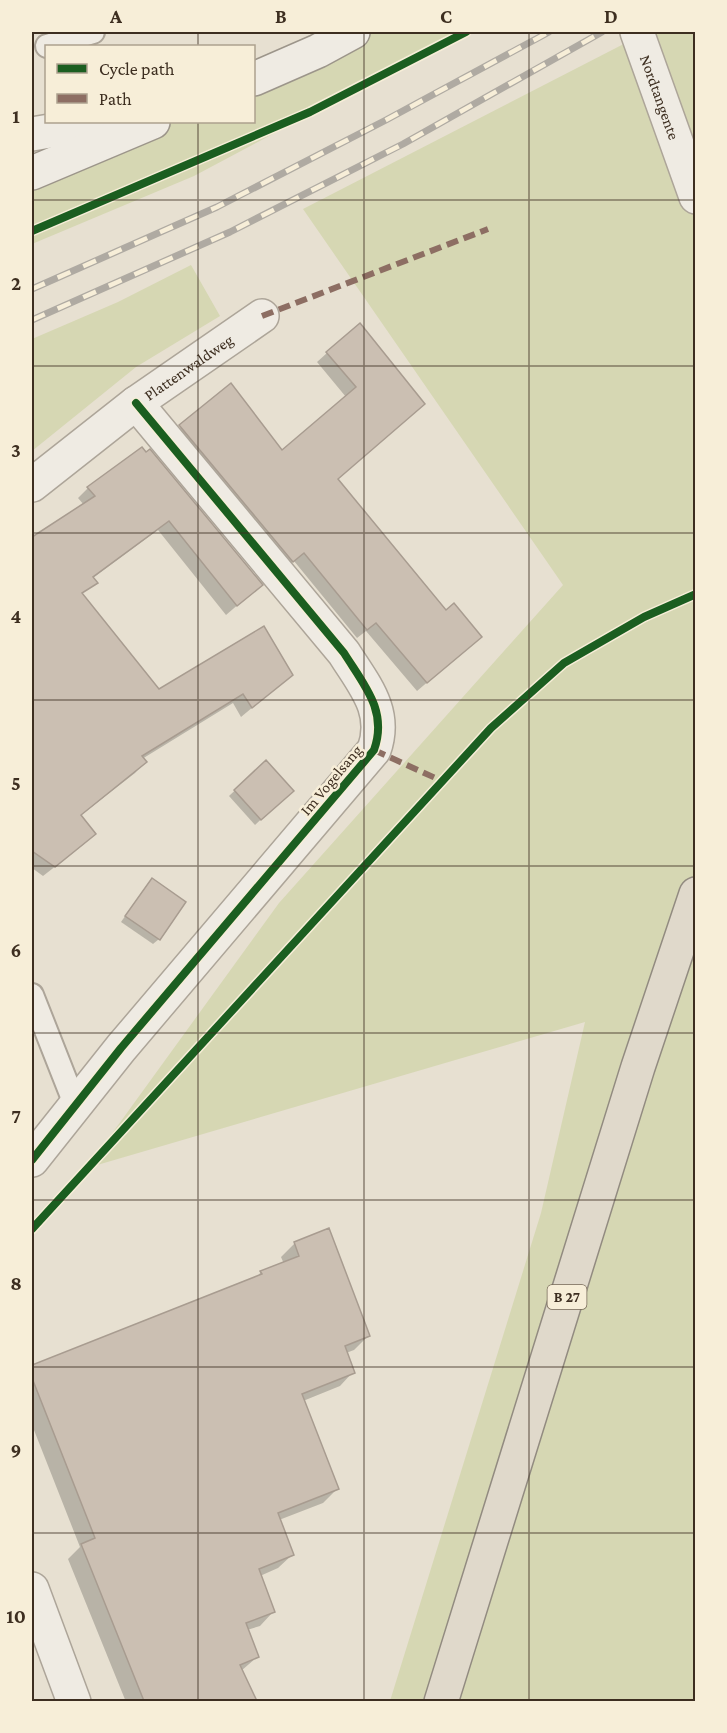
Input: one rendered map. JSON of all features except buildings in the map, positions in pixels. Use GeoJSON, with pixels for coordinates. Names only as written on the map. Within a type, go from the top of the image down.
{"type":"FeatureCollection","features":[{"type":"Feature","properties":{"kind":"highway","name":"B 27"},"geometry":{"type":"LineString","coordinates":[[441,1701],[638,1067],[696,894]]}},
{"type":"Feature","properties":{"kind":"street"},"geometry":{"type":"LineString","coordinates":[[255,78],[318,51],[352,32]]}},
{"type":"Feature","properties":{"kind":"street","name":"Nordtangente"},"geometry":{"type":"LineString","coordinates":[[637,32],[696,197]]}},
{"type":"Feature","properties":{"kind":"street"},"geometry":{"type":"LineString","coordinates":[[32,134],[97,123]]}},
{"type":"Feature","properties":{"kind":"street"},"geometry":{"type":"LineString","coordinates":[[32,173],[151,123]]}},
{"type":"Feature","properties":{"kind":"street","name":"Plattenwaldweg"},"geometry":{"type":"LineString","coordinates":[[32,486],[136,403],[262,315]]}},
{"type":"Feature","properties":{"kind":"street","name":"Im Vogelsang"},"geometry":{"type":"LineString","coordinates":[[32,1160],[75,1104],[374,750],[380,734],[378,715],[370,695],[344,653],[136,403]]}},
{"type":"Feature","properties":{"kind":"street"},"geometry":{"type":"LineString","coordinates":[[32,1589],[75,1701]]}},
{"type":"Feature","properties":{"kind":"lane"},"geometry":{"type":"LineString","coordinates":[[53,45],[93,32]]}},
{"type":"Feature","properties":{"kind":"lane"},"geometry":{"type":"LineString","coordinates":[[32,995],[75,1104]]}},
{"type":"Feature","properties":{"kind":"green space"},"geometry":{"type":"Polygon","coordinates":[[[368,32],[465,32],[194,176],[32,244],[32,181],[168,123],[255,123],[255,85],[368,32]]]}},
{"type":"Feature","properties":{"kind":"green space"},"geometry":{"type":"Polygon","coordinates":[[[647,32],[695,32],[695,1701],[390,1701],[541,1213],[585,1022],[87,1168],[279,903],[563,585],[303,209],[647,32]]]}},
{"type":"Feature","properties":{"kind":"green space"},"geometry":{"type":"Polygon","coordinates":[[[191,265],[220,316],[136,367],[32,451],[32,339],[118,302],[191,265]]]}},
{"type":"Feature","properties":{"kind":"railway"},"geometry":{"type":"LineString","coordinates":[[32,289],[217,207],[386,120],[549,32]]}},
{"type":"Feature","properties":{"kind":"railway"},"geometry":{"type":"LineString","coordinates":[[32,320],[230,232],[403,144],[602,32]]}},
{"type":"Feature","properties":{"kind":"marked path"},"geometry":{"type":"LineString","coordinates":[[262,316],[488,229]]}},
{"type":"Feature","properties":{"kind":"marked path"},"geometry":{"type":"LineString","coordinates":[[374,750],[442,781]]}},
{"type":"Feature","properties":{"kind":"cycle path"},"geometry":{"type":"LineString","coordinates":[[32,231],[310,112],[466,32]]}},
{"type":"Feature","properties":{"kind":"cycle path"},"geometry":{"type":"LineString","coordinates":[[32,1160],[121,1048],[374,750],[378,736],[378,723],[372,699],[344,653],[136,403]]}},
{"type":"Feature","properties":{"kind":"cycle path"},"geometry":{"type":"LineString","coordinates":[[32,1229],[491,728],[564,663],[644,617],[696,594]]}}]}
